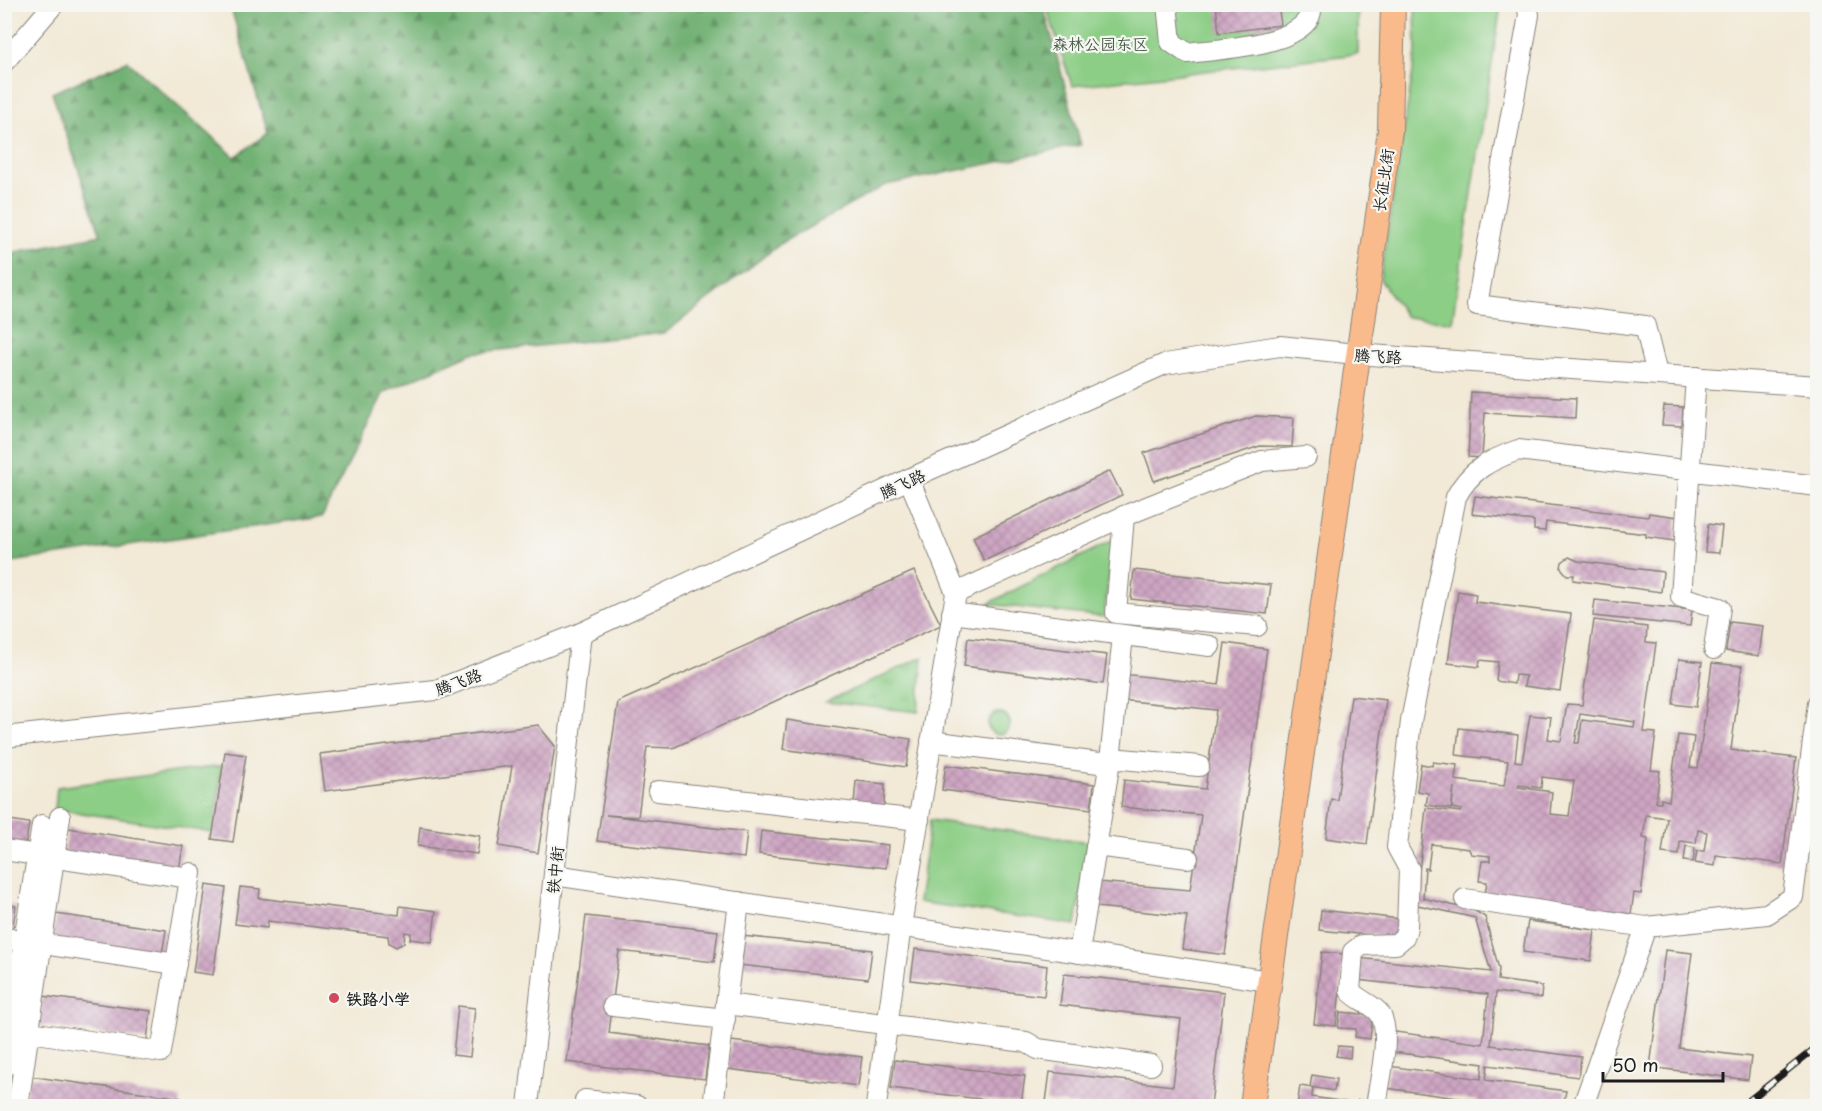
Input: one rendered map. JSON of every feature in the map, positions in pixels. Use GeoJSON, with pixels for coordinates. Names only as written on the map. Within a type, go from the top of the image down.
{"type":"FeatureCollection","features":[{"type":"Feature","properties":{"kind":"main road","name":"长征北街"},"geometry":{"type":"LineString","coordinates":[[1252,1107],[1356,354],[1390,130],[1393,4]]}},
{"type":"Feature","properties":{"kind":"street"},"geometry":{"type":"LineString","coordinates":[[4,63],[54,4]]}},
{"type":"Feature","properties":{"kind":"street"},"geometry":{"type":"LineString","coordinates":[[1167,4],[1172,42],[1187,53],[1282,39],[1300,31],[1312,10],[1311,4]]}},
{"type":"Feature","properties":{"kind":"street"},"geometry":{"type":"LineString","coordinates":[[1527,4],[1528,15],[1477,305],[1645,326],[1658,374]]}},
{"type":"Feature","properties":{"kind":"street","name":"腾飞路"},"geometry":{"type":"LineString","coordinates":[[4,737],[436,690],[581,633],[909,479],[1165,364],[1280,346],[1356,354],[1818,386]]}},
{"type":"Feature","properties":{"kind":"street"},"geometry":{"type":"LineString","coordinates":[[1696,377],[1681,597],[1720,608],[1714,649]]}},
{"type":"Feature","properties":{"kind":"street"},"geometry":{"type":"LineString","coordinates":[[1376,1107],[1386,1030],[1379,1012],[1357,999],[1350,991],[1353,952],[1362,945],[1396,944],[1404,937],[1407,928],[1409,869],[1396,848],[1411,721],[1456,497],[1466,477],[1498,457],[1518,450],[1818,486]]}},
{"type":"Feature","properties":{"kind":"street"},"geometry":{"type":"LineString","coordinates":[[956,593],[1124,516],[1262,461],[1306,457]]}},
{"type":"Feature","properties":{"kind":"street"},"geometry":{"type":"LineString","coordinates":[[876,1107],[902,926],[956,593],[909,479]]}},
{"type":"Feature","properties":{"kind":"street"},"geometry":{"type":"LineString","coordinates":[[1124,516],[1116,613],[1257,626]]}},
{"type":"Feature","properties":{"kind":"street"},"geometry":{"type":"LineString","coordinates":[[952,613],[1210,646]]}},
{"type":"Feature","properties":{"kind":"street","name":"铁中街"},"geometry":{"type":"LineString","coordinates":[[528,1107],[581,633]]}},
{"type":"Feature","properties":{"kind":"street"},"geometry":{"type":"LineString","coordinates":[[1079,953],[1110,761],[1123,635]]}},
{"type":"Feature","properties":{"kind":"street"},"geometry":{"type":"LineString","coordinates":[[1466,899],[1646,927],[1767,914],[1793,897],[1818,703]]}},
{"type":"Feature","properties":{"kind":"street"},"geometry":{"type":"LineString","coordinates":[[932,741],[1099,763],[1122,759],[1199,766]]}},
{"type":"Feature","properties":{"kind":"street"},"geometry":{"type":"LineString","coordinates":[[658,791],[919,820]]}},
{"type":"Feature","properties":{"kind":"street"},"geometry":{"type":"LineString","coordinates":[[4,1068],[15,1029],[33,942],[51,821]]}},
{"type":"Feature","properties":{"kind":"street"},"geometry":{"type":"LineString","coordinates":[[1096,846],[1188,858]]}},
{"type":"Feature","properties":{"kind":"street"},"geometry":{"type":"LineString","coordinates":[[4,850],[190,875],[161,1052],[15,1029]]}},
{"type":"Feature","properties":{"kind":"street"},"geometry":{"type":"LineString","coordinates":[[554,875],[1269,981]]}},
{"type":"Feature","properties":{"kind":"street"},"geometry":{"type":"LineString","coordinates":[[713,1107],[739,903]]}},
{"type":"Feature","properties":{"kind":"street"},"geometry":{"type":"LineString","coordinates":[[1582,1107],[1646,927]]}},
{"type":"Feature","properties":{"kind":"street"},"geometry":{"type":"LineString","coordinates":[[4,938],[176,964]]}},
{"type":"Feature","properties":{"kind":"street"},"geometry":{"type":"LineString","coordinates":[[613,1006],[725,1011],[888,1025],[1026,1042],[1038,1049],[1151,1065]]}},
{"type":"Feature","properties":{"kind":"street"},"geometry":{"type":"LineString","coordinates":[[15,1029],[18,1107]]}},
{"type":"Feature","properties":{"kind":"street"},"geometry":{"type":"LineString","coordinates":[[585,1100],[637,1107]]}},
{"type":"Feature","properties":{"kind":"green space"},"geometry":{"type":"Polygon","coordinates":[[[230,5],[1043,5],[1081,145],[886,185],[783,242],[665,333],[472,353],[384,392],[322,517],[5,563],[5,254],[101,235],[52,93],[127,61],[235,157],[268,133],[230,5]]]}},
{"type":"Feature","properties":{"kind":"green space","name":"森林公园东区"},"geometry":{"type":"Polygon","coordinates":[[[1046,5],[1358,5],[1358,54],[1072,86],[1046,5]]]}},
{"type":"Feature","properties":{"kind":"green space"},"geometry":{"type":"Polygon","coordinates":[[[1415,5],[1501,5],[1452,322],[1406,317],[1380,279],[1416,52],[1415,5]]]}},
{"type":"Feature","properties":{"kind":"green space"},"geometry":{"type":"Polygon","coordinates":[[[1113,540],[1104,617],[987,604],[1113,540]]]}},
{"type":"Feature","properties":{"kind":"green space"},"geometry":{"type":"Polygon","coordinates":[[[923,657],[918,712],[826,702],[923,657]]]}},
{"type":"Feature","properties":{"kind":"green space"},"geometry":{"type":"Polygon","coordinates":[[[995,713],[1003,713],[1010,720],[1010,728],[1003,735],[995,735],[988,728],[988,720],[995,713]]]}},
{"type":"Feature","properties":{"kind":"green space"},"geometry":{"type":"Polygon","coordinates":[[[221,766],[215,833],[55,809],[57,787],[221,766]]]}},
{"type":"Feature","properties":{"kind":"green space"},"geometry":{"type":"Polygon","coordinates":[[[930,820],[1088,842],[1076,925],[918,902],[930,820]]]}},
{"type":"Feature","properties":{"kind":"building"},"geometry":{"type":"Polygon","coordinates":[[[1216,4],[1278,4],[1281,25],[1219,33],[1216,4]]]}},
{"type":"Feature","properties":{"kind":"building"},"geometry":{"type":"Polygon","coordinates":[[[1471,392],[1576,398],[1575,418],[1485,413],[1482,458],[1468,457],[1471,392]]]}},
{"type":"Feature","properties":{"kind":"building"},"geometry":{"type":"Polygon","coordinates":[[[1664,406],[1683,407],[1682,426],[1662,425],[1664,406]]]}},
{"type":"Feature","properties":{"kind":"building"},"geometry":{"type":"Polygon","coordinates":[[[1256,416],[1294,418],[1292,447],[1260,446],[1154,481],[1144,453],[1256,416]]]}},
{"type":"Feature","properties":{"kind":"building"},"geometry":{"type":"Polygon","coordinates":[[[1110,471],[1122,495],[984,561],[973,537],[1110,471]]]}},
{"type":"Feature","properties":{"kind":"building"},"geometry":{"type":"Polygon","coordinates":[[[1475,496],[1648,517],[1649,513],[1678,517],[1675,541],[1646,537],[1646,534],[1546,522],[1545,531],[1534,530],[1534,521],[1472,514],[1475,496]]]}},
{"type":"Feature","properties":{"kind":"building"},"geometry":{"type":"Polygon","coordinates":[[[1708,524],[1722,526],[1719,553],[1705,552],[1708,524]]]}},
{"type":"Feature","properties":{"kind":"building"},"geometry":{"type":"Polygon","coordinates":[[[1569,557],[1578,561],[1663,572],[1661,592],[1573,580],[1574,575],[1567,575],[1561,568],[1562,562],[1569,557]]]}},
{"type":"Feature","properties":{"kind":"building"},"geometry":{"type":"Polygon","coordinates":[[[1134,570],[1271,585],[1267,614],[1131,599],[1134,570]]]}},
{"type":"Feature","properties":{"kind":"building"},"geometry":{"type":"Polygon","coordinates":[[[914,571],[941,625],[673,748],[647,747],[638,817],[606,815],[747,832],[744,858],[597,841],[618,702],[914,571]]]}},
{"type":"Feature","properties":{"kind":"building"},"geometry":{"type":"Polygon","coordinates":[[[1458,591],[1476,594],[1475,602],[1571,614],[1560,691],[1524,686],[1526,676],[1515,675],[1514,684],[1496,681],[1498,662],[1480,660],[1479,667],[1448,663],[1458,591]]]}},
{"type":"Feature","properties":{"kind":"building"},"geometry":{"type":"Polygon","coordinates":[[[1595,600],[1692,610],[1690,626],[1593,616],[1595,600]]]}},
{"type":"Feature","properties":{"kind":"building"},"geometry":{"type":"Polygon","coordinates":[[[1594,620],[1647,627],[1646,642],[1656,643],[1644,732],[1656,733],[1651,770],[1660,771],[1656,802],[1661,802],[1661,799],[1669,801],[1678,735],[1694,737],[1690,767],[1698,768],[1712,663],[1742,666],[1731,750],[1796,758],[1782,864],[1716,855],[1715,866],[1695,863],[1697,851],[1704,851],[1707,832],[1698,830],[1696,843],[1680,841],[1679,855],[1662,853],[1667,818],[1646,815],[1643,838],[1648,839],[1641,894],[1634,893],[1631,914],[1485,894],[1487,882],[1479,881],[1482,861],[1490,861],[1490,856],[1471,854],[1469,849],[1431,844],[1428,869],[1425,868],[1423,898],[1475,911],[1485,917],[1499,969],[1498,980],[1542,986],[1541,998],[1496,992],[1491,1045],[1581,1057],[1578,1077],[1488,1065],[1486,1080],[1566,1091],[1563,1106],[1518,1106],[1483,1102],[1483,1106],[1477,1106],[1478,1101],[1386,1088],[1389,1066],[1481,1079],[1483,1064],[1393,1052],[1396,1032],[1483,1044],[1488,994],[1356,980],[1358,958],[1491,972],[1475,918],[1418,905],[1416,901],[1426,808],[1461,812],[1462,810],[1452,808],[1454,787],[1451,809],[1426,805],[1428,793],[1417,791],[1421,764],[1432,766],[1433,762],[1457,765],[1455,780],[1504,786],[1508,761],[1456,755],[1459,728],[1518,735],[1515,761],[1522,762],[1530,715],[1551,717],[1548,739],[1561,741],[1567,704],[1582,705],[1594,620]],[[1580,714],[1575,743],[1579,743],[1582,720],[1634,727],[1635,722],[1580,714]],[[1542,777],[1541,788],[1519,785],[1518,787],[1552,792],[1550,814],[1569,816],[1574,781],[1542,777]]]}},
{"type":"Feature","properties":{"kind":"building"},"geometry":{"type":"Polygon","coordinates":[[[1730,622],[1763,626],[1759,656],[1726,651],[1730,622]]]}},
{"type":"Feature","properties":{"kind":"building"},"geometry":{"type":"Polygon","coordinates":[[[968,638],[1107,655],[1103,684],[964,666],[968,638]]]}},
{"type":"Feature","properties":{"kind":"building"},"geometry":{"type":"Polygon","coordinates":[[[1225,643],[1267,649],[1225,955],[1182,949],[1187,916],[1096,907],[1098,882],[1190,890],[1201,815],[1121,807],[1124,780],[1205,789],[1216,710],[1121,700],[1123,674],[1219,685],[1225,643]]]}},
{"type":"Feature","properties":{"kind":"building"},"geometry":{"type":"Polygon","coordinates":[[[1679,659],[1702,662],[1696,707],[1673,704],[1679,659]]]}},
{"type":"Feature","properties":{"kind":"building"},"geometry":{"type":"Polygon","coordinates":[[[1351,696],[1386,700],[1367,844],[1326,838],[1331,799],[1337,800],[1351,696]]]}},
{"type":"Feature","properties":{"kind":"building"},"geometry":{"type":"Polygon","coordinates":[[[787,720],[911,739],[906,767],[783,749],[787,720]]]}},
{"type":"Feature","properties":{"kind":"building"},"geometry":{"type":"Polygon","coordinates":[[[538,725],[555,746],[538,853],[499,846],[512,766],[325,791],[320,754],[538,725]]]}},
{"type":"Feature","properties":{"kind":"building"},"geometry":{"type":"Polygon","coordinates":[[[225,752],[246,755],[233,842],[212,839],[225,752]]]}},
{"type":"Feature","properties":{"kind":"building"},"geometry":{"type":"Polygon","coordinates":[[[946,765],[1094,784],[1091,809],[942,790],[946,765]]]}},
{"type":"Feature","properties":{"kind":"building"},"geometry":{"type":"Polygon","coordinates":[[[856,781],[885,784],[884,807],[854,804],[856,781]]]}},
{"type":"Feature","properties":{"kind":"building"},"geometry":{"type":"Polygon","coordinates":[[[4,819],[29,823],[25,849],[4,846],[4,819]]]}},
{"type":"Feature","properties":{"kind":"building"},"geometry":{"type":"Polygon","coordinates":[[[420,827],[480,836],[477,854],[418,846],[420,827]]]}},
{"type":"Feature","properties":{"kind":"building"},"geometry":{"type":"Polygon","coordinates":[[[68,828],[183,846],[179,870],[64,853],[68,828]]]}},
{"type":"Feature","properties":{"kind":"building"},"geometry":{"type":"Polygon","coordinates":[[[761,831],[888,845],[886,868],[759,854],[761,831]]]}},
{"type":"Feature","properties":{"kind":"building"},"geometry":{"type":"Polygon","coordinates":[[[1686,846],[1695,848],[1693,862],[1684,861],[1686,846]]]}},
{"type":"Feature","properties":{"kind":"building"},"geometry":{"type":"Polygon","coordinates":[[[206,885],[226,888],[213,975],[193,972],[206,885]]]}},
{"type":"Feature","properties":{"kind":"building"},"geometry":{"type":"Polygon","coordinates":[[[240,887],[260,889],[259,898],[399,915],[400,906],[436,911],[432,942],[410,939],[411,933],[405,932],[404,943],[396,947],[389,943],[388,936],[268,921],[267,928],[235,924],[240,887]]]}},
{"type":"Feature","properties":{"kind":"building"},"geometry":{"type":"Polygon","coordinates":[[[4,904],[16,906],[12,933],[4,931],[4,904]]]}},
{"type":"Feature","properties":{"kind":"building"},"geometry":{"type":"Polygon","coordinates":[[[1321,910],[1400,919],[1398,938],[1319,930],[1321,910]]]}},
{"type":"Feature","properties":{"kind":"building"},"geometry":{"type":"Polygon","coordinates":[[[56,914],[166,930],[162,954],[52,939],[56,914]]]}},
{"type":"Feature","properties":{"kind":"building"},"geometry":{"type":"Polygon","coordinates":[[[586,916],[718,931],[714,962],[619,951],[609,1033],[709,1046],[705,1079],[567,1062],[586,916]]]}},
{"type":"Feature","properties":{"kind":"building"},"geometry":{"type":"Polygon","coordinates":[[[1528,921],[1595,930],[1591,961],[1523,952],[1528,921]]]}},
{"type":"Feature","properties":{"kind":"building"},"geometry":{"type":"Polygon","coordinates":[[[742,936],[872,950],[868,979],[739,965],[742,936]]]}},
{"type":"Feature","properties":{"kind":"building"},"geometry":{"type":"Polygon","coordinates":[[[915,949],[1047,966],[1044,996],[911,980],[915,949]]]}},
{"type":"Feature","properties":{"kind":"building"},"geometry":{"type":"Polygon","coordinates":[[[1665,950],[1692,953],[1679,1048],[1751,1057],[1748,1080],[1650,1067],[1665,950]]]}},
{"type":"Feature","properties":{"kind":"building"},"geometry":{"type":"Polygon","coordinates":[[[1322,952],[1344,954],[1336,1026],[1314,1024],[1322,952]]]}},
{"type":"Feature","properties":{"kind":"building"},"geometry":{"type":"Polygon","coordinates":[[[1064,974],[1224,992],[1211,1106],[1082,1106],[1046,1102],[1050,1072],[1173,1086],[1181,1019],[1060,1005],[1064,974]]]}},
{"type":"Feature","properties":{"kind":"building"},"geometry":{"type":"Polygon","coordinates":[[[43,996],[151,1011],[147,1040],[39,1025],[43,996]]]}},
{"type":"Feature","properties":{"kind":"building"},"geometry":{"type":"Polygon","coordinates":[[[458,1006],[475,1008],[470,1057],[453,1055],[458,1006]]]}},
{"type":"Feature","properties":{"kind":"building"},"geometry":{"type":"Polygon","coordinates":[[[1340,1012],[1373,1015],[1370,1039],[1355,1037],[1356,1029],[1338,1028],[1340,1012]]]}},
{"type":"Feature","properties":{"kind":"building"},"geometry":{"type":"Polygon","coordinates":[[[731,1041],[862,1057],[858,1086],[728,1069],[731,1041]]]}},
{"type":"Feature","properties":{"kind":"building"},"geometry":{"type":"Polygon","coordinates":[[[1338,1046],[1351,1047],[1350,1058],[1336,1056],[1338,1046]]]}},
{"type":"Feature","properties":{"kind":"building"},"geometry":{"type":"Polygon","coordinates":[[[895,1060],[1025,1076],[1021,1104],[891,1088],[895,1060]]]}},
{"type":"Feature","properties":{"kind":"building"},"geometry":{"type":"Polygon","coordinates":[[[1312,1075],[1336,1079],[1334,1091],[1310,1087],[1312,1075]]]}},
{"type":"Feature","properties":{"kind":"building"},"geometry":{"type":"Polygon","coordinates":[[[29,1076],[181,1098],[180,1106],[24,1106],[29,1076]]]}},
{"type":"Feature","properties":{"kind":"building"},"geometry":{"type":"Polygon","coordinates":[[[1300,1086],[1313,1088],[1312,1097],[1347,1102],[1346,1106],[1297,1106],[1300,1086]]]}},
{"type":"Feature","properties":{"kind":"building"},"geometry":{"type":"Polygon","coordinates":[[[1358,1100],[1372,1102],[1371,1106],[1357,1106],[1358,1100]]]}},
{"type":"Feature","properties":{"kind":"railway"},"geometry":{"type":"LineString","coordinates":[[1742,1106],[1818,1046]]}},
{"type":"Feature","properties":{"kind":"place","name":"铁路小学"},"geometry":{"type":"Point","coordinates":[334,998]}}]}
